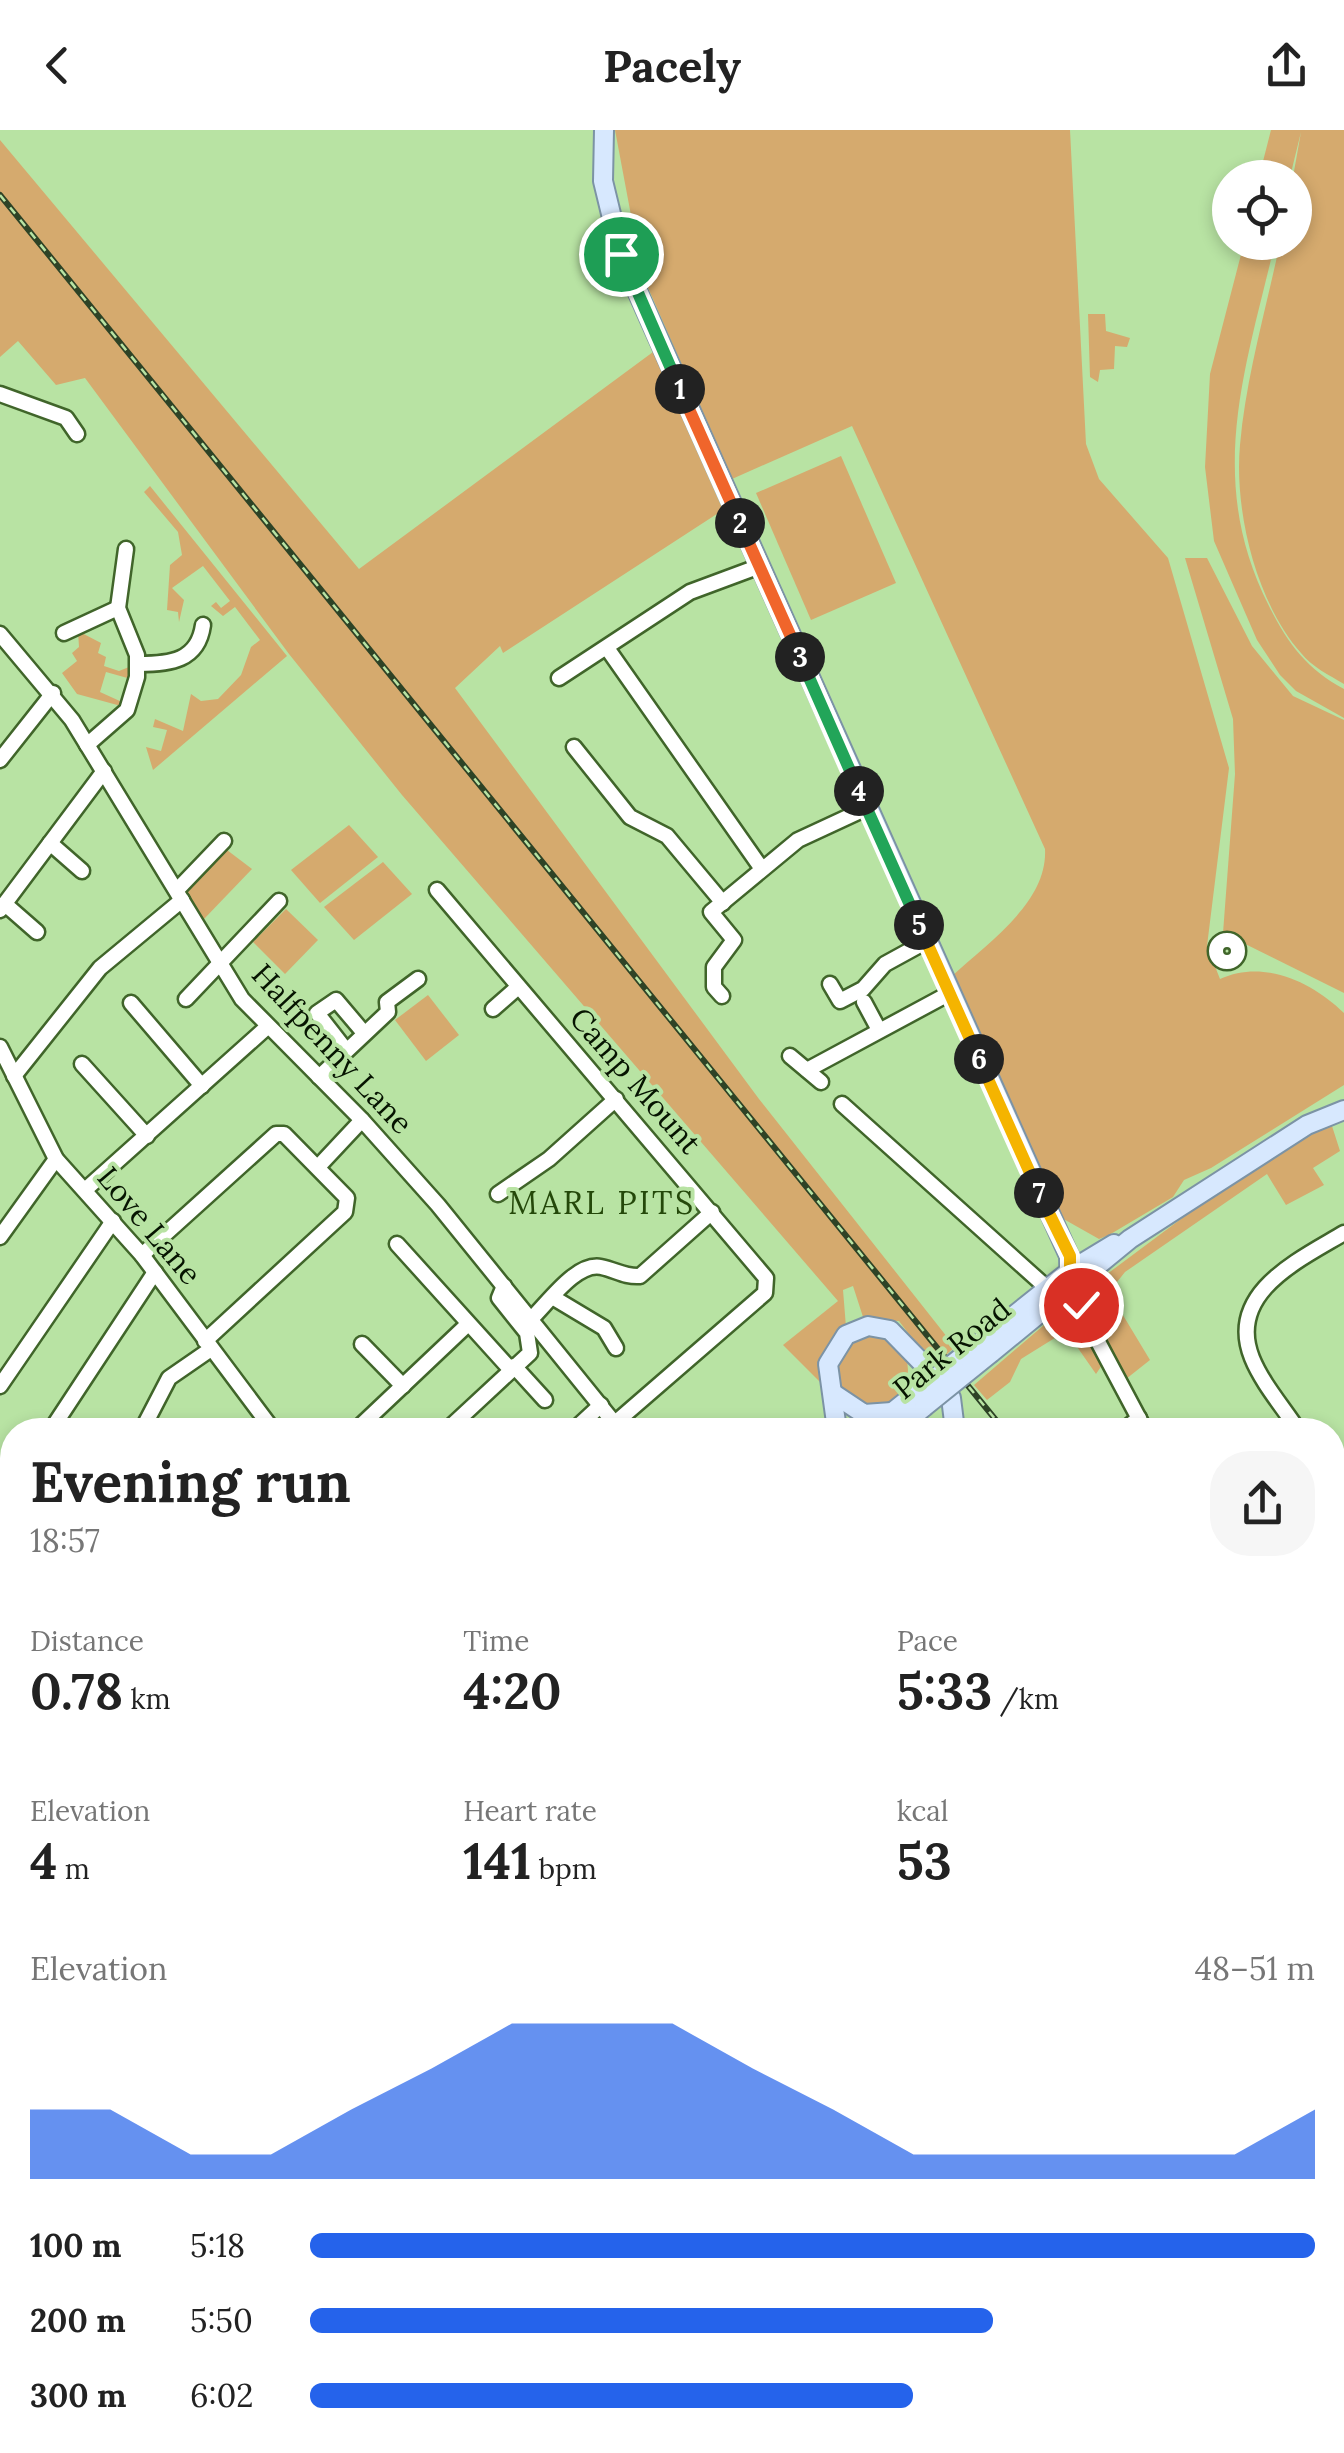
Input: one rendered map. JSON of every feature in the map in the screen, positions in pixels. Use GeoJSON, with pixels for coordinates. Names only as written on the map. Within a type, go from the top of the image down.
{"type":"FeatureCollection","features":[{"type":"Feature","properties":{"kind":"main road"},"geometry":{"type":"LineString","coordinates":[[604,130],[603,181],[621,254],[1058,1232],[1060,1283]]}},
{"type":"Feature","properties":{"kind":"main road","name":"Park Road"},"geometry":{"type":"LineString","coordinates":[[1060,1283],[1092,1273],[1130,1238],[1306,1125],[1343,1111]]}},
{"type":"Feature","properties":{"kind":"main road"},"geometry":{"type":"LineString","coordinates":[[1058,1232],[1084,1243],[1108,1246]]}},
{"type":"Feature","properties":{"kind":"main road","name":"Park Road"},"geometry":{"type":"LineString","coordinates":[[901,1418],[1060,1283],[1108,1246],[1130,1238]]}},
{"type":"Feature","properties":{"kind":"main road"},"geometry":{"type":"LineString","coordinates":[[835,1418],[828,1372],[833,1351],[846,1335],[862,1328],[882,1328],[896,1334],[929,1370]]}},
{"type":"Feature","properties":{"kind":"main road"},"geometry":{"type":"LineString","coordinates":[[834,1394],[864,1414],[878,1418]]}},
{"type":"Feature","properties":{"kind":"main road"},"geometry":{"type":"LineString","coordinates":[[951,1398],[954,1418]]}},
{"type":"Feature","properties":{"kind":"street"},"geometry":{"type":"LineString","coordinates":[[0,394],[66,418],[77,434]]}},
{"type":"Feature","properties":{"kind":"street"},"geometry":{"type":"LineString","coordinates":[[88,746],[127,710],[139,664],[118,608],[126,549]]}},
{"type":"Feature","properties":{"kind":"street"},"geometry":{"type":"LineString","coordinates":[[560,678],[690,592],[760,566]]}},
{"type":"Feature","properties":{"kind":"street"},"geometry":{"type":"LineString","coordinates":[[64,633],[118,608]]}},
{"type":"Feature","properties":{"kind":"street"},"geometry":{"type":"LineString","coordinates":[[139,664],[181,660],[199,642],[203,625]]}},
{"type":"Feature","properties":{"kind":"street","name":"Halfpenny Lane"},"geometry":{"type":"LineString","coordinates":[[0,634],[52,693],[88,746],[219,965],[266,1028],[362,1120],[612,1418]]}},
{"type":"Feature","properties":{"kind":"street"},"geometry":{"type":"LineString","coordinates":[[606,648],[762,869]]}},
{"type":"Feature","properties":{"kind":"street"},"geometry":{"type":"LineString","coordinates":[[0,760],[52,693]]}},
{"type":"Feature","properties":{"kind":"street"},"geometry":{"type":"LineString","coordinates":[[574,747],[630,817],[667,836],[723,904]]}},
{"type":"Feature","properties":{"kind":"street"},"geometry":{"type":"LineString","coordinates":[[38,932],[2,907],[104,772]]}},
{"type":"Feature","properties":{"kind":"street"},"geometry":{"type":"LineString","coordinates":[[722,996],[714,987],[714,967],[734,940],[712,912],[798,840],[867,808]]}},
{"type":"Feature","properties":{"kind":"street"},"geometry":{"type":"LineString","coordinates":[[14,1076],[100,968],[180,895],[224,841]]}},
{"type":"Feature","properties":{"kind":"street"},"geometry":{"type":"LineString","coordinates":[[50,844],[82,872]]}},
{"type":"Feature","properties":{"kind":"street","name":"Camp Mount"},"geometry":{"type":"LineString","coordinates":[[437,890],[766,1278],[764,1293],[627,1418]]}},
{"type":"Feature","properties":{"kind":"street"},"geometry":{"type":"LineString","coordinates":[[186,999],[280,901]]}},
{"type":"Feature","properties":{"kind":"street"},"geometry":{"type":"LineString","coordinates":[[830,984],[840,1001],[862,989],[885,964],[927,941]]}},
{"type":"Feature","properties":{"kind":"street"},"geometry":{"type":"LineString","coordinates":[[318,1077],[388,1012],[387,1002],[418,979]]}},
{"type":"Feature","properties":{"kind":"street"},"geometry":{"type":"LineString","coordinates":[[493,1009],[517,988]]}},
{"type":"Feature","properties":{"kind":"street"},"geometry":{"type":"LineString","coordinates":[[807,1070],[950,993]]}},
{"type":"Feature","properties":{"kind":"street"},"geometry":{"type":"LineString","coordinates":[[346,1050],[316,1016],[332,999],[364,1034]]}},
{"type":"Feature","properties":{"kind":"street"},"geometry":{"type":"LineString","coordinates":[[864,1002],[879,1030]]}},
{"type":"Feature","properties":{"kind":"street"},"geometry":{"type":"LineString","coordinates":[[131,1003],[202,1086]]}},
{"type":"Feature","properties":{"kind":"street"},"geometry":{"type":"LineString","coordinates":[[85,1190],[266,1028]]}},
{"type":"Feature","properties":{"kind":"street","name":"Love Lane"},"geometry":{"type":"LineString","coordinates":[[0,1048],[56,1159],[142,1255],[264,1418]]}},
{"type":"Feature","properties":{"kind":"street"},"geometry":{"type":"LineString","coordinates":[[790,1056],[822,1082]]}},
{"type":"Feature","properties":{"kind":"street"},"geometry":{"type":"LineString","coordinates":[[82,1064],[147,1136]]}},
{"type":"Feature","properties":{"kind":"street"},"geometry":{"type":"LineString","coordinates":[[498,1194],[549,1158],[616,1099]]}},
{"type":"Feature","properties":{"kind":"street"},"geometry":{"type":"LineString","coordinates":[[842,1104],[1060,1283],[1097,1332],[1139,1418]]}},
{"type":"Feature","properties":{"kind":"street"},"geometry":{"type":"LineString","coordinates":[[318,1167],[362,1120]]}},
{"type":"Feature","properties":{"kind":"street"},"geometry":{"type":"LineString","coordinates":[[142,1255],[276,1134],[284,1134],[347,1198],[348,1208],[170,1378],[148,1418]]}},
{"type":"Feature","properties":{"kind":"street"},"geometry":{"type":"LineString","coordinates":[[0,1236],[5,1217],[56,1159]]}},
{"type":"Feature","properties":{"kind":"street"},"geometry":{"type":"LineString","coordinates":[[531,1319],[583,1269],[598,1266],[626,1277],[640,1276],[712,1212]]}},
{"type":"Feature","properties":{"kind":"street"},"geometry":{"type":"LineString","coordinates":[[0,1386],[113,1221]]}},
{"type":"Feature","properties":{"kind":"street"},"geometry":{"type":"LineString","coordinates":[[1290,1418],[1253,1361],[1248,1320],[1252,1306],[1272,1279],[1344,1234]]}},
{"type":"Feature","properties":{"kind":"street"},"geometry":{"type":"LineString","coordinates":[[397,1244],[446,1301],[545,1400]]}},
{"type":"Feature","properties":{"kind":"street"},"geometry":{"type":"LineString","coordinates":[[59,1418],[155,1272]]}},
{"type":"Feature","properties":{"kind":"street"},"geometry":{"type":"LineString","coordinates":[[460,1418],[531,1346],[499,1298],[504,1286]]}},
{"type":"Feature","properties":{"kind":"street"},"geometry":{"type":"LineString","coordinates":[[554,1298],[604,1328],[616,1348]]}},
{"type":"Feature","properties":{"kind":"street"},"geometry":{"type":"LineString","coordinates":[[369,1418],[468,1324]]}},
{"type":"Feature","properties":{"kind":"street"},"geometry":{"type":"LineString","coordinates":[[362,1344],[402,1386]]}},
{"type":"Feature","properties":{"kind":"street"},"geometry":{"type":"LineString","coordinates":[[587,1418],[601,1405]]}},
{"type":"Feature","properties":{"kind":"shaded area"},"geometry":{"type":"Polygon","coordinates":[[[615,130],[1070,130],[1086,444],[1099,479],[1168,558],[1229,768],[1207,946],[1220,979],[1253,972],[1286,977],[1317,992],[1344,1013],[1344,1085],[1211,1168],[1184,1180],[1173,1197],[1109,1235],[1099,1239],[1060,1217],[950,978],[1026,904],[1037,887],[1045,849],[852,426],[732,479],[642,274],[615,130]]]}},
{"type":"Feature","properties":{"kind":"shaded area"},"geometry":{"type":"Polygon","coordinates":[[[1271,130],[1344,130],[1344,684],[1305,658],[1285,632],[1260,582],[1245,526],[1240,445],[1276,260],[1312,260],[1312,160],[1296,160],[1301,132],[1294,160],[1263,160],[1271,130]]]}},
{"type":"Feature","properties":{"kind":"shaded area"},"geometry":{"type":"Polygon","coordinates":[[[0,140],[359,569],[653,352],[723,510],[503,653],[500,646],[455,688],[759,1099],[955,1347],[933,1366],[899,1321],[864,1320],[853,1286],[843,1290],[846,1327],[826,1347],[825,1378],[820,1382],[783,1345],[838,1301],[402,795],[289,654],[85,378],[56,385],[18,341],[0,357],[0,140]]]}},
{"type":"Feature","properties":{"kind":"shaded area"},"geometry":{"type":"Polygon","coordinates":[[[1240,260],[1271,260],[1252,336],[1237,425],[1235,470],[1239,514],[1250,559],[1269,606],[1300,654],[1319,673],[1344,689],[1344,718],[1296,691],[1280,675],[1257,640],[1214,541],[1205,467],[1210,374],[1240,260]]]}},
{"type":"Feature","properties":{"kind":"shaded area"},"geometry":{"type":"Polygon","coordinates":[[[1088,314],[1105,314],[1106,331],[1130,338],[1127,347],[1115,346],[1114,369],[1100,370],[1098,382],[1090,377],[1088,314]]]}},
{"type":"Feature","properties":{"kind":"shaded area"},"geometry":{"type":"Polygon","coordinates":[[[841,456],[896,583],[811,620],[756,493],[841,456]]]}},
{"type":"Feature","properties":{"kind":"shaded area"},"geometry":{"type":"Polygon","coordinates":[[[150,486],[287,656],[153,770],[146,747],[161,751],[167,730],[153,727],[155,719],[183,731],[191,694],[201,701],[218,699],[241,675],[251,647],[260,640],[235,607],[223,616],[211,606],[216,602],[221,608],[230,601],[203,566],[172,588],[184,600],[179,622],[178,612],[167,610],[170,565],[182,555],[178,532],[144,492],[150,486]]]}},
{"type":"Feature","properties":{"kind":"shaded area"},"geometry":{"type":"Polygon","coordinates":[[[1185,558],[1207,558],[1252,646],[1293,696],[1344,720],[1344,993],[1223,933],[1235,774],[1233,719],[1185,558]]]}},
{"type":"Feature","properties":{"kind":"shaded area"},"geometry":{"type":"Polygon","coordinates":[[[78,631],[101,643],[98,653],[106,657],[104,666],[119,671],[129,667],[131,679],[106,672],[100,692],[122,702],[121,706],[77,694],[62,673],[77,661],[72,653],[79,647],[78,631]]]}},
{"type":"Feature","properties":{"kind":"shaded area"},"geometry":{"type":"Polygon","coordinates":[[[349,825],[378,857],[320,903],[291,870],[349,825]]]}},
{"type":"Feature","properties":{"kind":"shaded area"},"geometry":{"type":"Polygon","coordinates":[[[227,850],[252,869],[204,919],[186,891],[227,850]]]}},
{"type":"Feature","properties":{"kind":"shaded area"},"geometry":{"type":"Polygon","coordinates":[[[383,862],[412,894],[354,940],[324,907],[383,862]]]}},
{"type":"Feature","properties":{"kind":"shaded area"},"geometry":{"type":"Polygon","coordinates":[[[286,909],[318,940],[285,974],[253,942],[286,909]]]}},
{"type":"Feature","properties":{"kind":"shaded area"},"geometry":{"type":"Polygon","coordinates":[[[428,995],[459,1035],[426,1061],[395,1020],[428,995]]]}},
{"type":"Feature","properties":{"kind":"shaded area"},"geometry":{"type":"Polygon","coordinates":[[[1332,1126],[1340,1151],[1313,1168],[1324,1185],[1286,1205],[1267,1174],[1125,1272],[1109,1292],[1150,1360],[1126,1379],[1087,1301],[1087,1289],[1197,1207],[1313,1133],[1332,1126]]]}},
{"type":"Feature","properties":{"kind":"shaded area"},"geometry":{"type":"Polygon","coordinates":[[[1064,1308],[1071,1308],[1104,1362],[1096,1374],[1066,1331],[1021,1359],[1010,1382],[987,1400],[974,1385],[1064,1308]]]}},
{"type":"Feature","properties":{"kind":"shaded area"},"geometry":{"type":"Polygon","coordinates":[[[872,1334],[897,1345],[908,1370],[897,1395],[872,1406],[847,1395],[836,1370],[847,1345],[872,1334]]]}},
{"type":"Feature","properties":{"kind":"railway"},"geometry":{"type":"LineString","coordinates":[[0,195],[994,1418]]}},
{"type":"Feature","properties":{"kind":"district","name":"MARL PITS"},"geometry":{"type":"Point","coordinates":[602,1203]}},
{"type":"Feature","properties":{"kind":"route"},"geometry":{"type":"LineString","coordinates":[[621,254],[1070,1256],[1070,1289],[1081,1305]]}}]}
